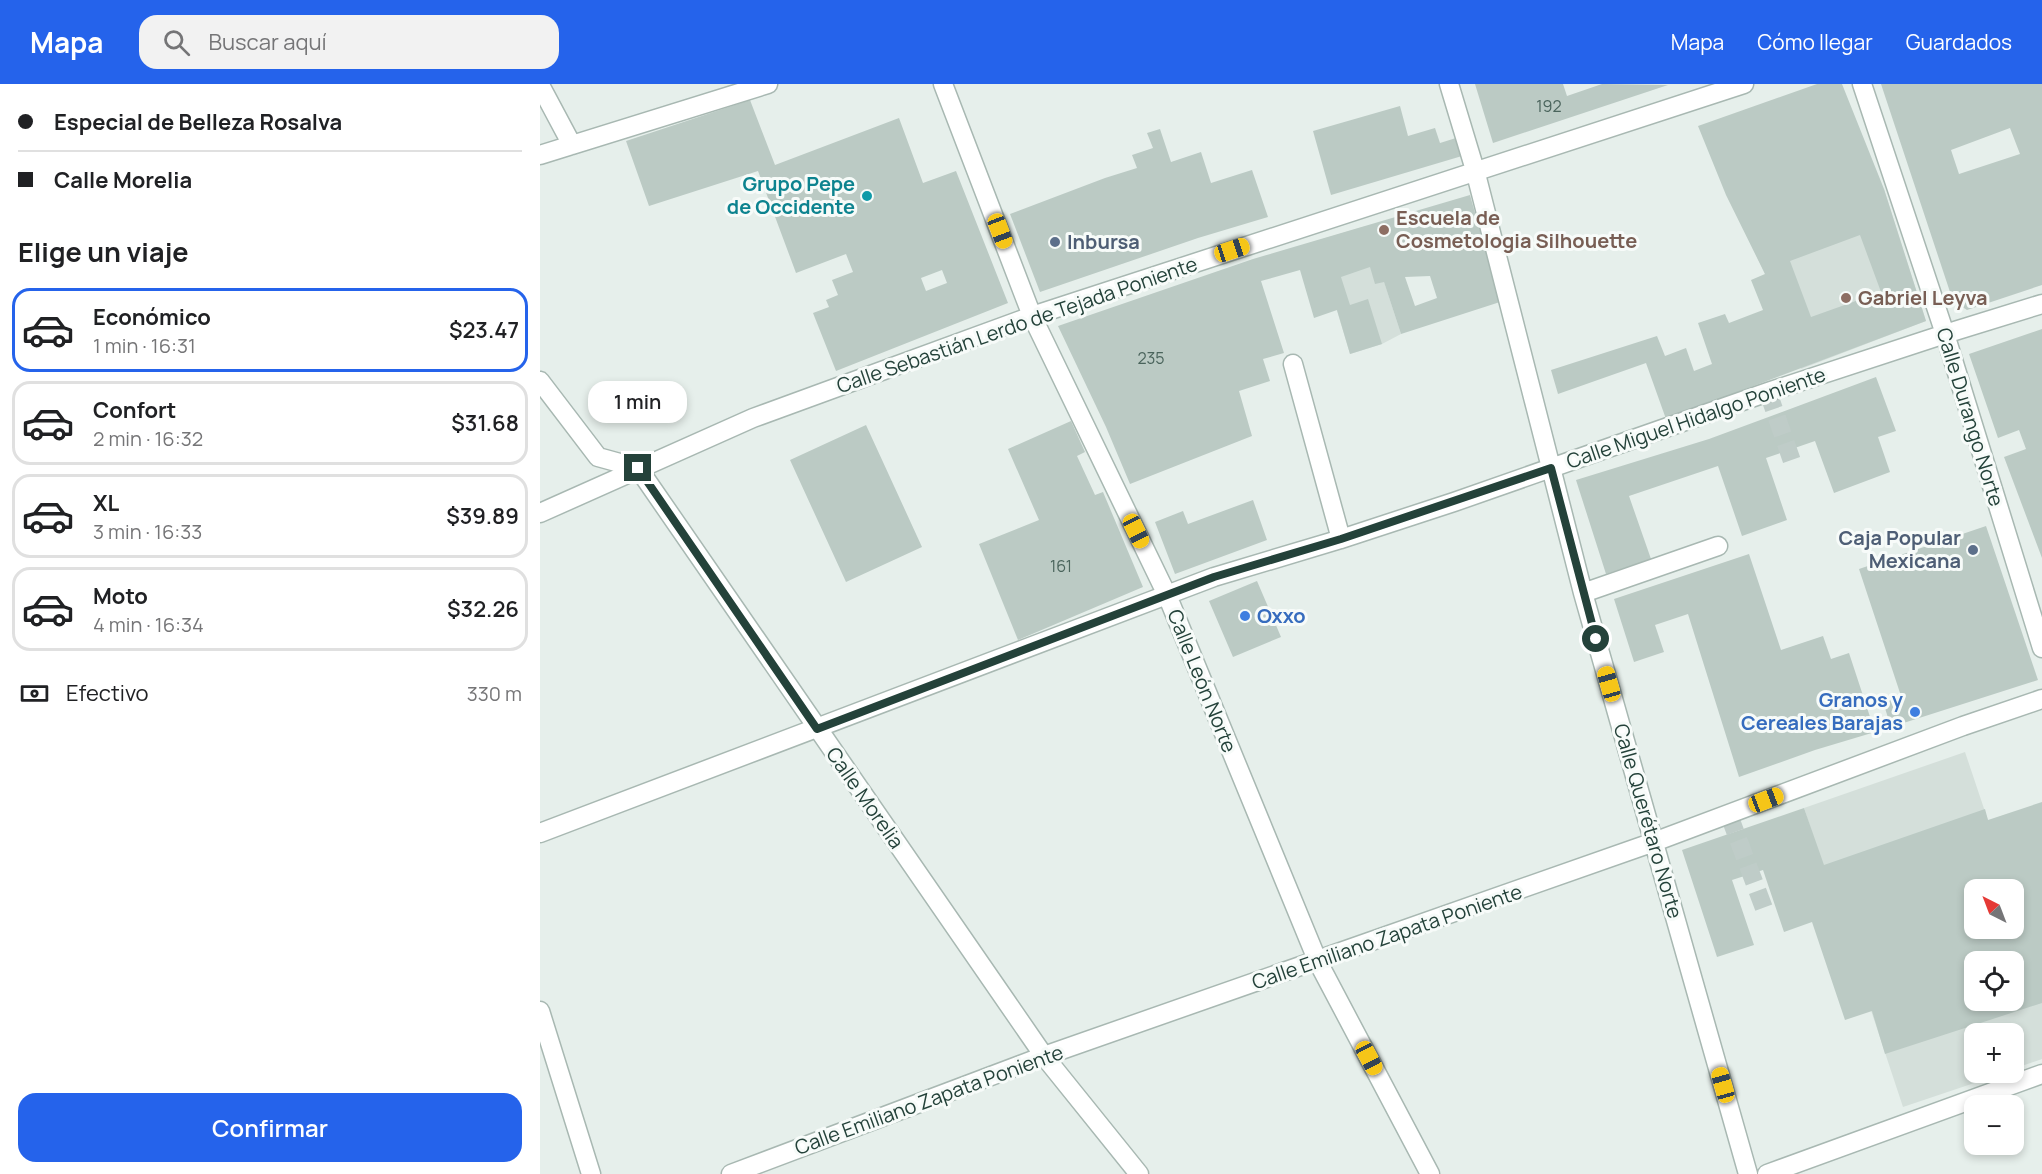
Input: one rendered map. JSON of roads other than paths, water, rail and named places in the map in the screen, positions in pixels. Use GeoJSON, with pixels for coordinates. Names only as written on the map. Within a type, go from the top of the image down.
{"type":"FeatureCollection","features":[{"type":"Feature","properties":{"kind":"street"},"geometry":{"type":"LineString","coordinates":[[540,154],[768,84]]}},
{"type":"Feature","properties":{"kind":"street","name":"Calle León Norte"},"geometry":{"type":"LineString","coordinates":[[943,84],[1032,316],[1167,595],[1318,962],[1430,1174]]}},
{"type":"Feature","properties":{"kind":"street","name":"Calle Querétaro Norte"},"geometry":{"type":"LineString","coordinates":[[1449,84],[1475,170],[1583,593],[1748,1174]]}},
{"type":"Feature","properties":{"kind":"street","name":"Calle Sebastián Lerdo de Tejada Poniente"},"geometry":{"type":"LineString","coordinates":[[540,513],[753,418],[1032,316],[1744,84]]}},
{"type":"Feature","properties":{"kind":"street","name":"Calle Durango Norte"},"geometry":{"type":"LineString","coordinates":[[1862,84],[1945,334],[2042,648]]}},
{"type":"Feature","properties":{"kind":"street"},"geometry":{"type":"LineString","coordinates":[[540,85],[572,145]]}},
{"type":"Feature","properties":{"kind":"street","name":"Calle Miguel Hidalgo Poniente"},"geometry":{"type":"LineString","coordinates":[[540,833],[1214,577],[1341,539],[1768,392],[2042,304]]}},
{"type":"Feature","properties":{"kind":"street"},"geometry":{"type":"LineString","coordinates":[[1293,364],[1341,539]]}},
{"type":"Feature","properties":{"kind":"street"},"geometry":{"type":"LineString","coordinates":[[540,381],[598,456],[638,468]]}},
{"type":"Feature","properties":{"kind":"street","name":"Calle Morelia"},"geometry":{"type":"LineString","coordinates":[[638,468],[1044,1056],[1139,1174]]}},
{"type":"Feature","properties":{"kind":"street"},"geometry":{"type":"LineString","coordinates":[[1583,593],[1718,546]]}},
{"type":"Feature","properties":{"kind":"street","name":"Calle Emiliano Zapata Poniente"},"geometry":{"type":"LineString","coordinates":[[731,1174],[1044,1056],[1318,962],[1654,842],[2042,699]]}},
{"type":"Feature","properties":{"kind":"street"},"geometry":{"type":"LineString","coordinates":[[540,1011],[591,1174]]}},
{"type":"Feature","properties":{"kind":"street"},"geometry":{"type":"LineString","coordinates":[[1767,1174],[2042,1074]]}},
{"type":"Feature","properties":{"kind":"tunnel"},"geometry":{"type":"LineString","coordinates":[[1768,392],[1794,467]]}},
{"type":"Feature","properties":{"kind":"tunnel"},"geometry":{"type":"LineString","coordinates":[[1729,815],[1765,911]]}},
{"type":"Feature","properties":{"kind":"place","name":"Grupo Pepe de Occidente"},"geometry":{"type":"Point","coordinates":[867,196]}},
{"type":"Feature","properties":{"kind":"place","name":"Escuela de Cosmetologia Silhouette"},"geometry":{"type":"Point","coordinates":[1384,230]}},
{"type":"Feature","properties":{"kind":"place","name":"Inbursa"},"geometry":{"type":"Point","coordinates":[1055,242]}},
{"type":"Feature","properties":{"kind":"place","name":"Gabriel Leyva"},"geometry":{"type":"Point","coordinates":[1846,298]}},
{"type":"Feature","properties":{"kind":"place","name":"Caja Popular Mexicana"},"geometry":{"type":"Point","coordinates":[1973,550]}},
{"type":"Feature","properties":{"kind":"place","name":"Oxxo"},"geometry":{"type":"Point","coordinates":[1245,616]}},
{"type":"Feature","properties":{"kind":"place","name":"Granos y Cereales Barajas"},"geometry":{"type":"Point","coordinates":[1915,712]}}]}
